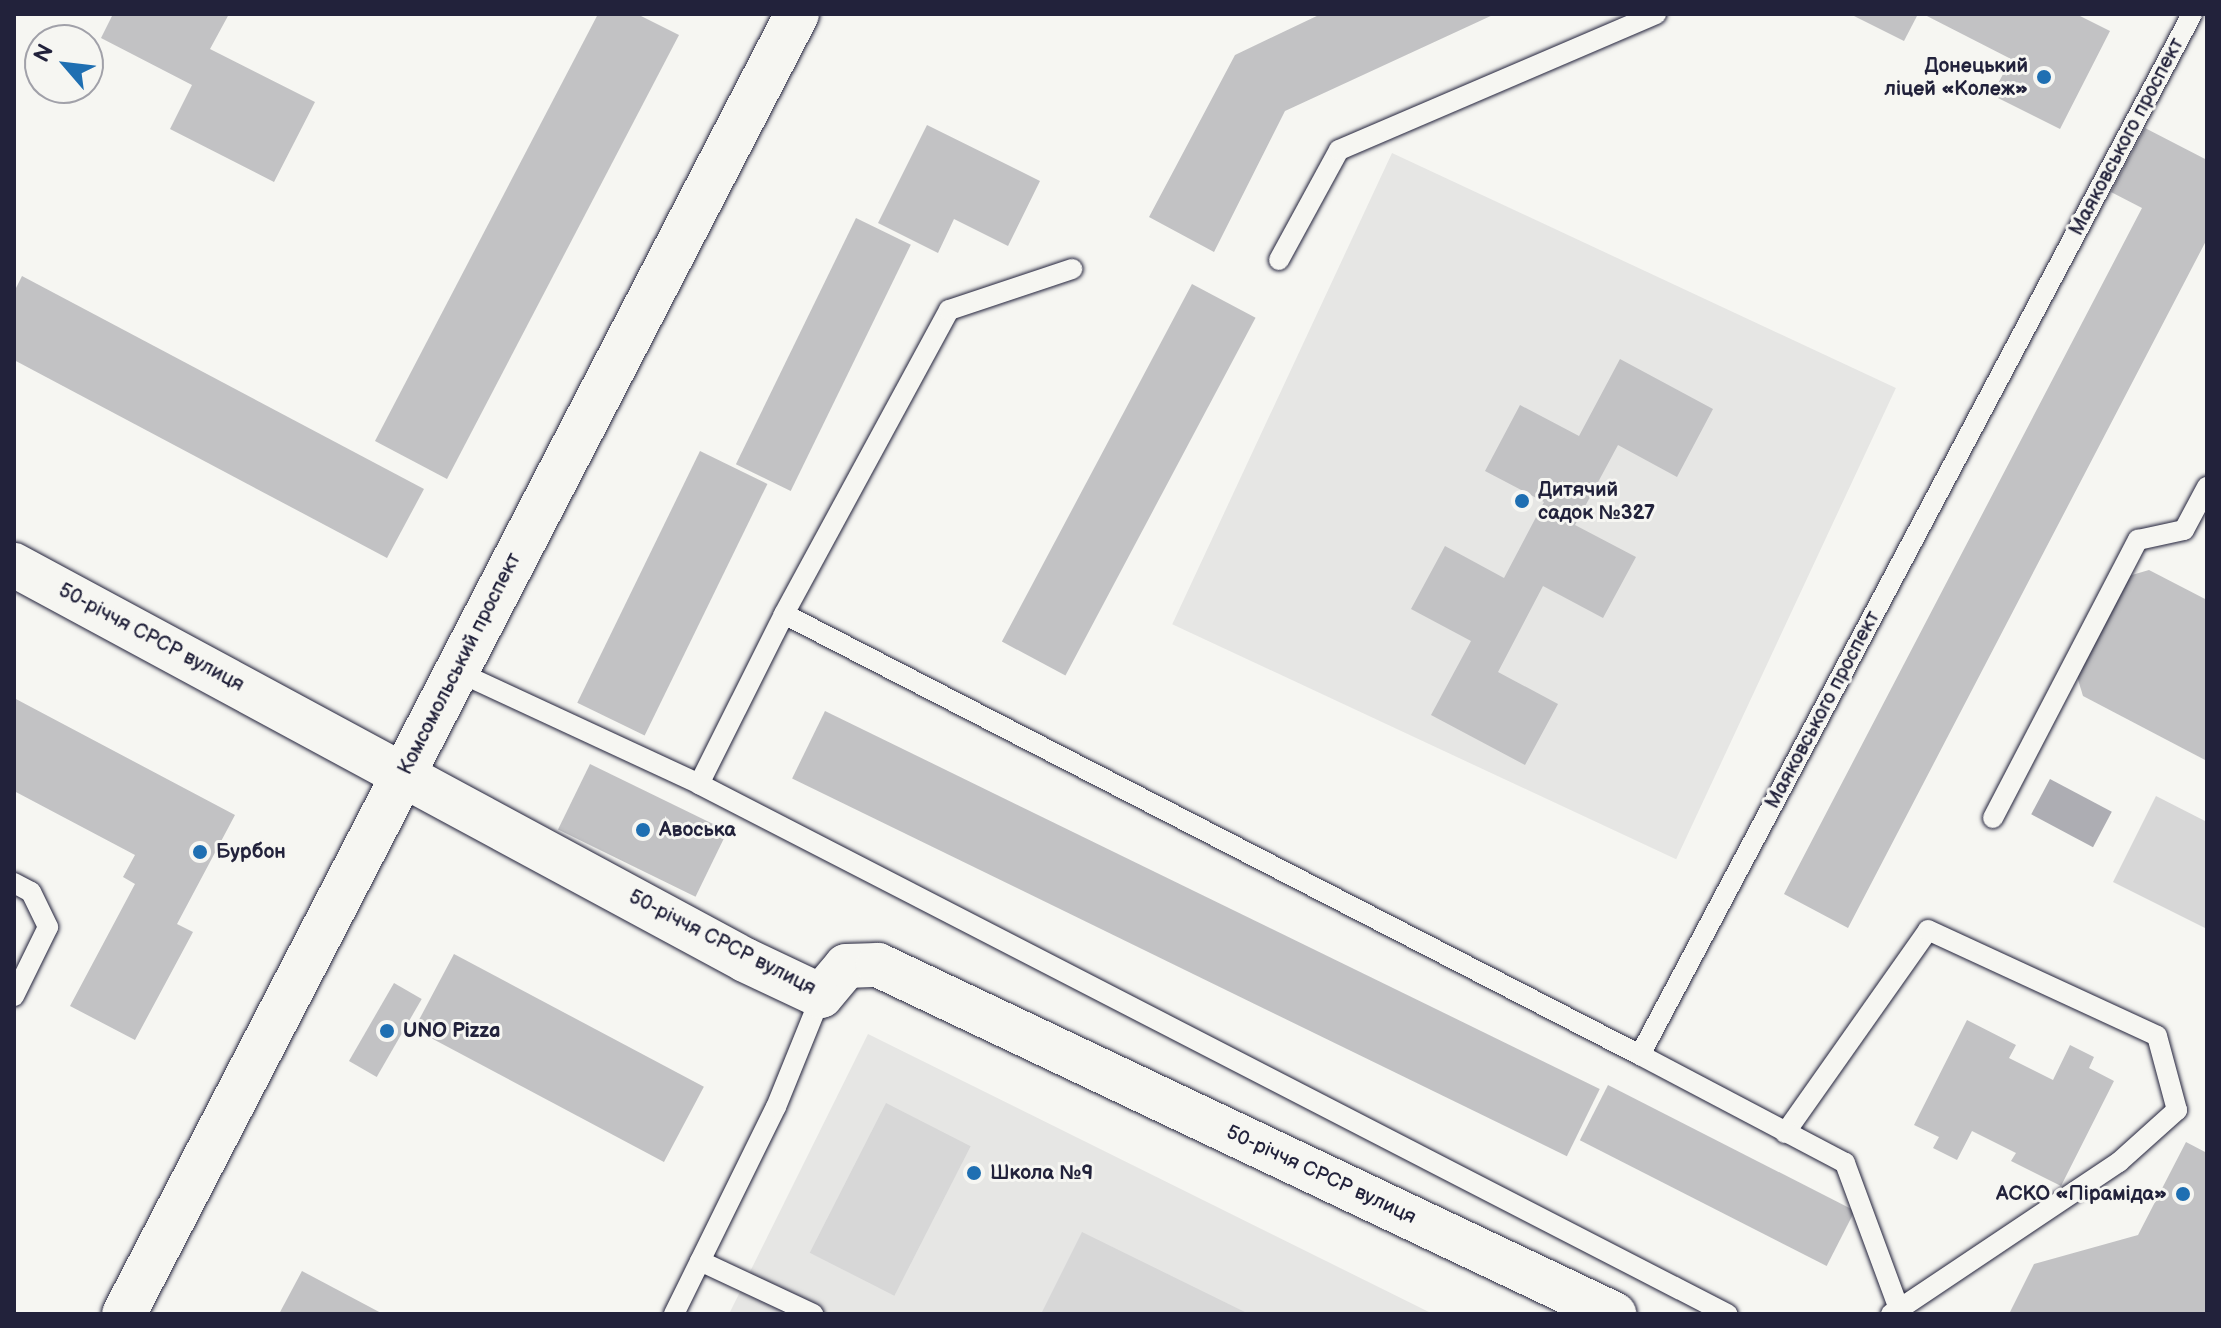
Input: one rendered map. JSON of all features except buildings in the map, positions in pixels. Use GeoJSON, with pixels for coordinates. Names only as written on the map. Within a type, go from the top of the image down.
{"type":"FeatureCollection","features":[{"type":"Feature","properties":{"kind":"street","name":"Комсомольський проспект"},"geometry":{"type":"LineString","coordinates":[[124,1314],[797,14]]}},
{"type":"Feature","properties":{"kind":"street","name":"50-річчя СРСР вулиця"},"geometry":{"type":"LineString","coordinates":[[14,565],[745,960],[821,996],[846,966],[878,965],[1614,1314]]}},
{"type":"Feature","properties":{"kind":"lane"},"geometry":{"type":"LineString","coordinates":[[1279,260],[1339,150],[1656,14]]}},
{"type":"Feature","properties":{"kind":"lane","name":"Маяковського проспект"},"geometry":{"type":"LineString","coordinates":[[1640,1055],[2192,14]]}},
{"type":"Feature","properties":{"kind":"lane"},"geometry":{"type":"LineString","coordinates":[[699,784],[784,614],[949,310],[1072,269]]}},
{"type":"Feature","properties":{"kind":"lane"},"geometry":{"type":"LineString","coordinates":[[1993,818],[2138,540],[2184,530],[2205,498]]}},
{"type":"Feature","properties":{"kind":"lane"},"geometry":{"type":"LineString","coordinates":[[784,614],[1640,1055],[1785,1133],[1845,1163],[1895,1312],[2119,1162],[2177,1110],[2157,1036],[1928,930],[1785,1133]]}},
{"type":"Feature","properties":{"kind":"lane"},"geometry":{"type":"LineString","coordinates":[[456,671],[699,784],[1727,1314]]}},
{"type":"Feature","properties":{"kind":"lane"},"geometry":{"type":"LineString","coordinates":[[14,883],[31,892],[48,927],[14,996]]}},
{"type":"Feature","properties":{"kind":"lane"},"geometry":{"type":"LineString","coordinates":[[674,1314],[776,1107],[821,996]]}},
{"type":"Feature","properties":{"kind":"lane"},"geometry":{"type":"LineString","coordinates":[[700,1261],[813,1314]]}},
{"type":"Feature","properties":{"kind":"shaded area","name":"Дитячий садок №327"},"geometry":{"type":"Polygon","coordinates":[[[1392,153],[1896,388],[1676,859],[1172,624],[1392,153]]]}},
{"type":"Feature","properties":{"kind":"shaded area"},"geometry":{"type":"Polygon","coordinates":[[[2050,779],[2112,812],[2093,847],[2031,814],[2050,779]]]}},
{"type":"Feature","properties":{"kind":"shaded area"},"geometry":{"type":"Polygon","coordinates":[[[2156,796],[2207,822],[2207,929],[2113,882],[2156,796]]]}},
{"type":"Feature","properties":{"kind":"shaded area","name":"Школа №9"},"geometry":{"type":"Polygon","coordinates":[[[868,1034],[1431,1313],[729,1314],[868,1034]]]}},
{"type":"Feature","properties":{"kind":"shaded area"},"geometry":{"type":"Polygon","coordinates":[[[886,1103],[971,1146],[894,1296],[810,1253],[886,1103]]]}},
{"type":"Feature","properties":{"kind":"shaded area"},"geometry":{"type":"Polygon","coordinates":[[[1082,1232],[1249,1314],[1041,1314],[1082,1232]]]}},
{"type":"Feature","properties":{"kind":"place","name":"Донецький ліцей «Колеж»"},"geometry":{"type":"Point","coordinates":[2044,77]}},
{"type":"Feature","properties":{"kind":"place","name":"Дитячий садок №327"},"geometry":{"type":"Point","coordinates":[1522,501]}},
{"type":"Feature","properties":{"kind":"place","name":"Авоська"},"geometry":{"type":"Point","coordinates":[643,830]}},
{"type":"Feature","properties":{"kind":"place","name":"Бурбон"},"geometry":{"type":"Point","coordinates":[200,852]}},
{"type":"Feature","properties":{"kind":"place","name":"UNO Pizza"},"geometry":{"type":"Point","coordinates":[387,1031]}},
{"type":"Feature","properties":{"kind":"place","name":"Школа №9"},"geometry":{"type":"Point","coordinates":[974,1173]}},
{"type":"Feature","properties":{"kind":"place","name":"АСКО «Піраміда»"},"geometry":{"type":"Point","coordinates":[2183,1194]}}]}
